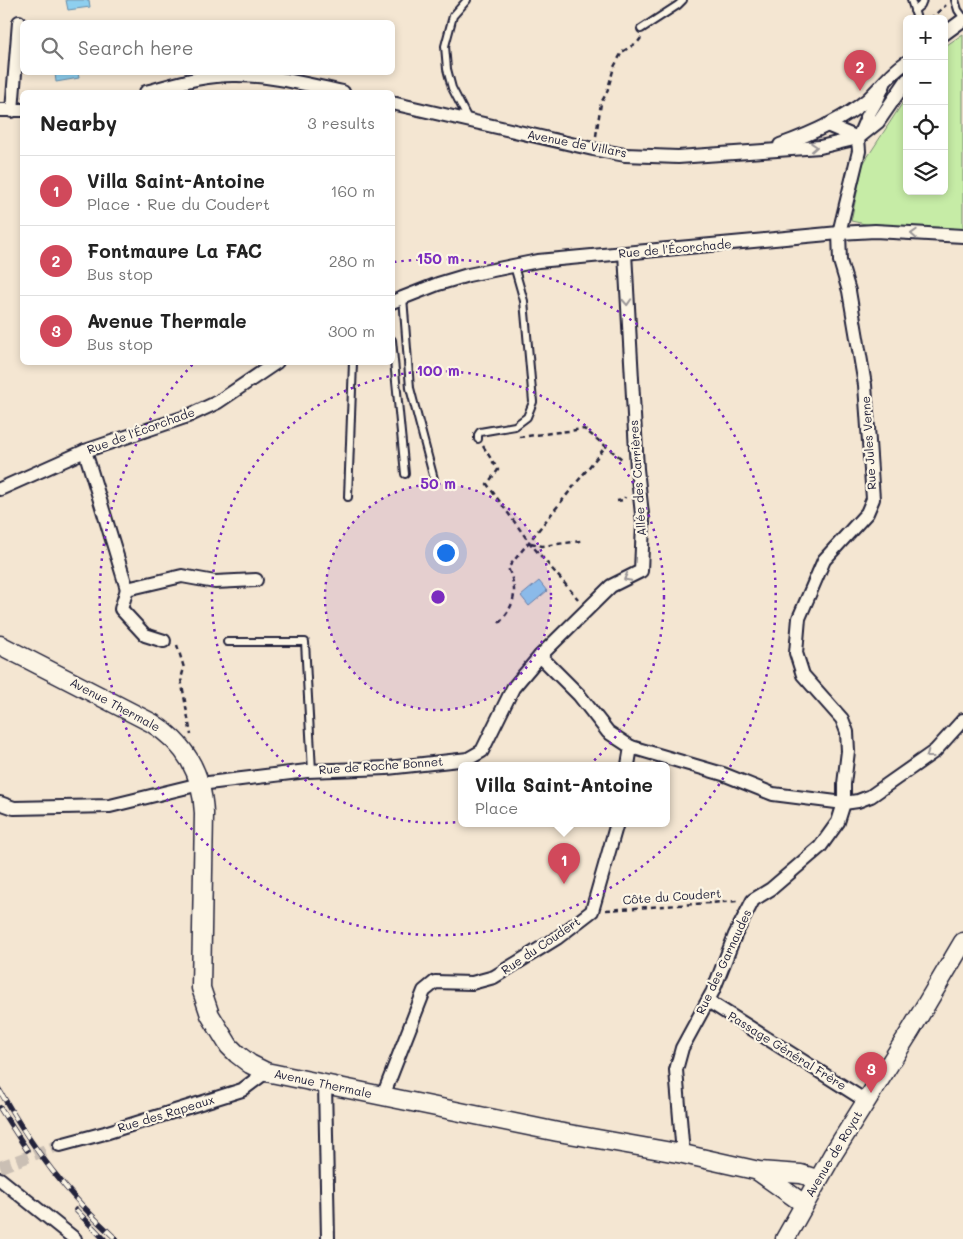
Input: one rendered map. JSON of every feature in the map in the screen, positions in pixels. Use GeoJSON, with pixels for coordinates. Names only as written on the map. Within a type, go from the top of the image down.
{"type":"FeatureCollection","features":[{"type":"Feature","properties":{"kind":"main road","name":"Avenue Thermale"},"geometry":{"type":"LineString","coordinates":[[0,645],[152,722],[179,744],[192,763],[200,784],[204,813],[200,978],[203,998],[216,1027],[229,1046],[250,1064],[266,1072],[558,1132],[683,1154],[759,1172],[801,1174],[818,1180]]}},
{"type":"Feature","properties":{"kind":"main road","name":"Avenue de Royat"},"geometry":{"type":"LineString","coordinates":[[784,1239],[963,942]]}},
{"type":"Feature","properties":{"kind":"main road","name":"Avenue Thermale"},"geometry":{"type":"LineString","coordinates":[[759,1172],[804,1204]]}},
{"type":"Feature","properties":{"kind":"street"},"geometry":{"type":"LineString","coordinates":[[948,30],[963,18]]}},
{"type":"Feature","properties":{"kind":"street"},"geometry":{"type":"LineString","coordinates":[[12,111],[19,22]]}},
{"type":"Feature","properties":{"kind":"street","name":"Avenue de Villars"},"geometry":{"type":"LineString","coordinates":[[766,150],[811,134],[860,105],[903,66]]}},
{"type":"Feature","properties":{"kind":"street"},"geometry":{"type":"LineString","coordinates":[[154,90],[195,79],[229,75]]}},
{"type":"Feature","properties":{"kind":"street"},"geometry":{"type":"LineString","coordinates":[[245,75],[333,90]]}},
{"type":"Feature","properties":{"kind":"street","name":"Rue Jules Verne"},"geometry":{"type":"LineString","coordinates":[[844,803],[848,751],[847,732],[842,719],[803,675],[796,653],[799,618],[824,560],[867,513],[873,499],[865,385],[849,291],[840,261],[839,233],[859,151],[858,138],[884,84]]}},
{"type":"Feature","properties":{"kind":"street","name":"Avenue de Villars"},"geometry":{"type":"LineString","coordinates":[[395,104],[593,150],[625,155],[678,157],[820,147],[858,138],[878,122],[903,86]]}},
{"type":"Feature","properties":{"kind":"street"},"geometry":{"type":"LineString","coordinates":[[827,125],[858,138]]}},
{"type":"Feature","properties":{"kind":"street","name":"Rue de l'Écorchade"},"geometry":{"type":"LineString","coordinates":[[398,300],[438,284],[468,275],[538,261],[839,233],[875,232],[963,236]]}},
{"type":"Feature","properties":{"kind":"street","name":"Allée des Carrières"},"geometry":{"type":"LineString","coordinates":[[540,656],[611,586],[641,570],[643,523],[637,470],[625,253]]}},
{"type":"Feature","properties":{"kind":"street","name":"Rue de l'Écorchade"},"geometry":{"type":"LineString","coordinates":[[0,489],[85,451],[188,416],[218,402],[273,365]]}},
{"type":"Feature","properties":{"kind":"street"},"geometry":{"type":"LineString","coordinates":[[85,451],[127,589],[121,609],[145,635],[170,640]]}},
{"type":"Feature","properties":{"kind":"street"},"geometry":{"type":"LineString","coordinates":[[127,589],[182,576],[215,582],[256,580]]}},
{"type":"Feature","properties":{"kind":"street"},"geometry":{"type":"LineString","coordinates":[[540,656],[579,695],[608,732],[631,747],[722,774],[773,794],[844,803],[858,801],[871,796],[934,751],[963,720]]}},
{"type":"Feature","properties":{"kind":"street","name":"Rue de Roche Bonnet"},"geometry":{"type":"LineString","coordinates":[[1,805],[14,808],[110,806],[200,784],[312,771],[387,768],[468,759],[482,751],[513,688],[540,656]]}},
{"type":"Feature","properties":{"kind":"street"},"geometry":{"type":"LineString","coordinates":[[628,762],[631,747]]}},
{"type":"Feature","properties":{"kind":"street","name":"Rue des Garnaudes"},"geometry":{"type":"LineString","coordinates":[[683,1154],[677,1102],[676,1070],[682,1048],[713,991],[735,935],[753,900],[771,888],[820,847],[838,822],[844,803]]}},
{"type":"Feature","properties":{"kind":"street","name":"Rue du Coudert"},"geometry":{"type":"LineString","coordinates":[[383,1096],[424,991],[435,982],[472,983],[494,977],[557,938],[592,911],[616,827]]}},
{"type":"Feature","properties":{"kind":"street","name":"Passage Général Frère"},"geometry":{"type":"LineString","coordinates":[[708,1001],[866,1101]]}},
{"type":"Feature","properties":{"kind":"street","name":"Rue des Rapeaux"},"geometry":{"type":"LineString","coordinates":[[60,1145],[105,1133],[242,1090],[266,1072]]}},
{"type":"Feature","properties":{"kind":"street"},"geometry":{"type":"LineString","coordinates":[[325,1083],[328,1239]]}},
{"type":"Feature","properties":{"kind":"street"},"geometry":{"type":"LineString","coordinates":[[0,1179],[75,1239]]}},
{"type":"Feature","properties":{"kind":"lane"},"geometry":{"type":"LineString","coordinates":[[467,0],[454,16],[445,46],[447,70],[452,88],[470,122]]}},
{"type":"Feature","properties":{"kind":"lane"},"geometry":{"type":"LineString","coordinates":[[641,29],[683,0]]}},
{"type":"Feature","properties":{"kind":"lane"},"geometry":{"type":"LineString","coordinates":[[912,0],[916,15]]}},
{"type":"Feature","properties":{"kind":"lane"},"geometry":{"type":"LineString","coordinates":[[916,15],[922,0]]}},
{"type":"Feature","properties":{"kind":"lane"},"geometry":{"type":"LineString","coordinates":[[954,0],[963,18]]}},
{"type":"Feature","properties":{"kind":"lane"},"geometry":{"type":"LineString","coordinates":[[478,439],[480,432],[515,426],[527,417],[533,402],[524,301],[514,266]]}},
{"type":"Feature","properties":{"kind":"lane"},"geometry":{"type":"LineString","coordinates":[[398,300],[410,388],[434,479]]}},
{"type":"Feature","properties":{"kind":"lane"},"geometry":{"type":"LineString","coordinates":[[348,497],[353,365]]}},
{"type":"Feature","properties":{"kind":"lane"},"geometry":{"type":"LineString","coordinates":[[394,365],[405,474]]}},
{"type":"Feature","properties":{"kind":"lane"},"geometry":{"type":"LineString","coordinates":[[228,642],[305,642],[312,771]]}},
{"type":"Feature","properties":{"kind":"path"},"geometry":{"type":"LineString","coordinates":[[935,15],[954,0]]}},
{"type":"Feature","properties":{"kind":"path"},"geometry":{"type":"LineString","coordinates":[[593,150],[601,103],[607,92],[614,68],[622,52],[638,42],[642,37],[641,29]]}},
{"type":"Feature","properties":{"kind":"path"},"geometry":{"type":"LineString","coordinates":[[518,437],[584,429],[622,458],[623,467]]}},
{"type":"Feature","properties":{"kind":"path"},"geometry":{"type":"LineString","coordinates":[[478,439],[498,470],[487,484],[530,542],[580,601]]}},
{"type":"Feature","properties":{"kind":"path"},"geometry":{"type":"LineString","coordinates":[[499,623],[511,607],[514,596],[514,581],[508,568],[606,446]]}},
{"type":"Feature","properties":{"kind":"path"},"geometry":{"type":"LineString","coordinates":[[617,501],[624,500],[626,495]]}},
{"type":"Feature","properties":{"kind":"path"},"geometry":{"type":"LineString","coordinates":[[530,542],[542,546],[581,541]]}},
{"type":"Feature","properties":{"kind":"path"},"geometry":{"type":"LineString","coordinates":[[170,640],[184,668],[181,679],[191,735],[179,744]]}},
{"type":"Feature","properties":{"kind":"path","name":"Côte du Coudert"},"geometry":{"type":"LineString","coordinates":[[592,911],[753,900]]}},
{"type":"Feature","properties":{"kind":"green space"},"geometry":{"type":"Polygon","coordinates":[[[963,34],[963,231],[870,225],[851,221],[863,164],[903,102],[903,195],[948,195],[948,44],[963,34]]]}},
{"type":"Feature","properties":{"kind":"water"},"geometry":{"type":"Polygon","coordinates":[[[66,0],[89,0],[90,7],[68,10],[66,0]]]}},
{"type":"Feature","properties":{"kind":"water"},"geometry":{"type":"Polygon","coordinates":[[[55,75],[78,75],[79,78],[56,82],[55,75]]]}},
{"type":"Feature","properties":{"kind":"water"},"geometry":{"type":"Polygon","coordinates":[[[539,581],[547,591],[529,606],[521,596],[539,581]]]}},
{"type":"Feature","properties":{"kind":"tunnel"},"geometry":{"type":"LineString","coordinates":[[0,1167],[60,1145]]}},
{"type":"Feature","properties":{"kind":"railway"},"geometry":{"type":"LineString","coordinates":[[0,1091],[25,1133],[66,1188],[116,1239]]}},
{"type":"Feature","properties":{"kind":"railway"},"geometry":{"type":"LineString","coordinates":[[0,1108],[27,1150]]}},
{"type":"Feature","properties":{"kind":"railway"},"geometry":{"type":"LineString","coordinates":[[76,1210],[104,1239]]}},
{"type":"Feature","properties":{"kind":"place","name":"Fontmaure La FAC"},"geometry":{"type":"Point","coordinates":[860,91]}},
{"type":"Feature","properties":{"kind":"place","name":"Villa Saint-Antoine"},"geometry":{"type":"Point","coordinates":[564,884]}},
{"type":"Feature","properties":{"kind":"place","name":"Avenue Thermale"},"geometry":{"type":"Point","coordinates":[871,1093]}}]}
